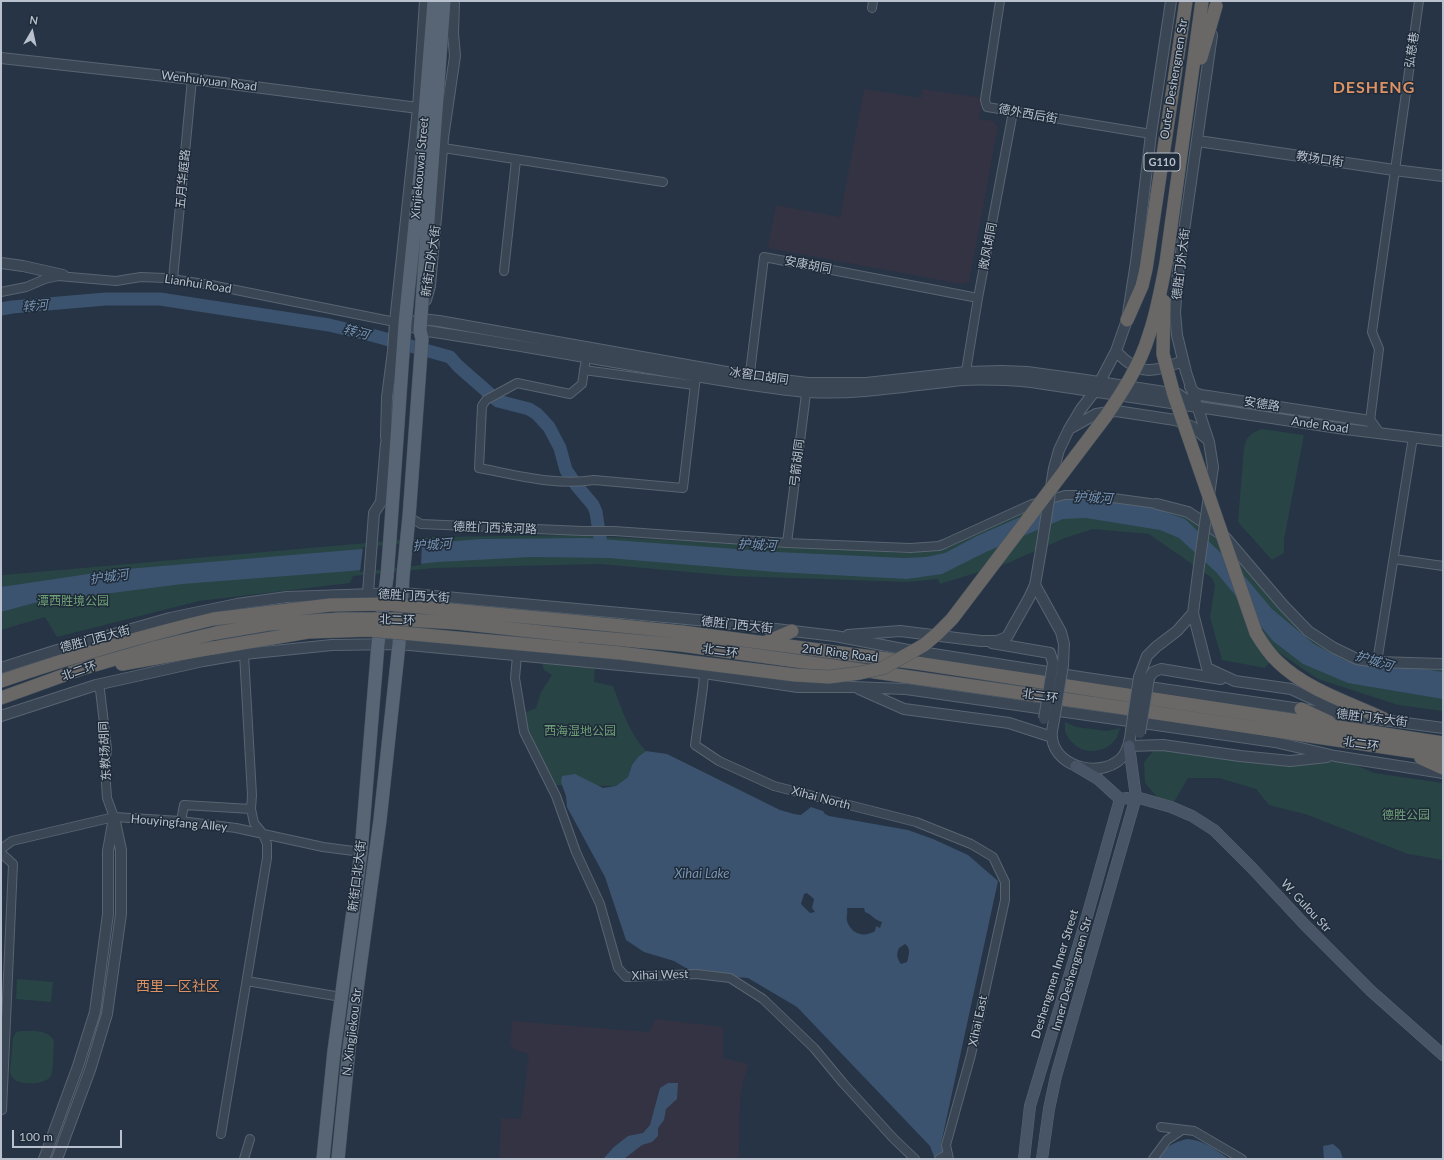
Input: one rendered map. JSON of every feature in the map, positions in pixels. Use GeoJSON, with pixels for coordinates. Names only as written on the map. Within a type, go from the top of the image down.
{"type":"FeatureCollection","features":[{"type":"Feature","properties":{"kind":"highway","name":"Outer Deshengmen Str"},"geometry":{"type":"LineString","coordinates":[[1127,320],[1142,286],[1146,269],[1186,1]]}},
{"type":"Feature","properties":{"kind":"highway","name":"Outer Deshengmen Str"},"geometry":{"type":"LineString","coordinates":[[1166,264],[1202,1]]}},
{"type":"Feature","properties":{"kind":"highway"},"geometry":{"type":"LineString","coordinates":[[1189,100],[1217,3]]}},
{"type":"Feature","properties":{"kind":"highway"},"geometry":{"type":"LineString","coordinates":[[84,668],[135,663],[308,632],[369,630],[620,653],[795,675],[828,677],[860,673],[883,668],[924,645],[952,619],[1106,416],[1124,390],[1149,336],[1157,308],[1166,264]]}},
{"type":"Feature","properties":{"kind":"highway"},"geometry":{"type":"LineString","coordinates":[[1166,264],[1163,354],[1167,372],[1256,632],[1265,648],[1277,662],[1294,675],[1332,697],[1384,719]]}},
{"type":"Feature","properties":{"kind":"highway","name":"北二环"},"geometry":{"type":"LineString","coordinates":[[1,681],[75,656],[156,633],[213,619],[330,605],[387,604],[581,622]]}},
{"type":"Feature","properties":{"kind":"highway","name":"北二环"},"geometry":{"type":"LineString","coordinates":[[1,698],[84,668],[158,647],[216,634],[269,624],[339,619],[394,619],[457,623],[681,645],[1097,704],[1443,756]]}},
{"type":"Feature","properties":{"kind":"highway","name":"2nd Ring Road"},"geometry":{"type":"LineString","coordinates":[[581,622],[682,632],[918,663],[1345,729]]}},
{"type":"Feature","properties":{"kind":"highway"},"geometry":{"type":"LineString","coordinates":[[764,643],[792,631]]}},
{"type":"Feature","properties":{"kind":"highway"},"geometry":{"type":"LineString","coordinates":[[742,654],[769,669]]}},
{"type":"Feature","properties":{"kind":"highway"},"geometry":{"type":"LineString","coordinates":[[1300,709],[1345,729]]}},
{"type":"Feature","properties":{"kind":"highway","name":"北二环"},"geometry":{"type":"LineString","coordinates":[[1345,729],[1443,743]]}},
{"type":"Feature","properties":{"kind":"highway"},"geometry":{"type":"LineString","coordinates":[[1402,750],[1443,768]]}},
{"type":"Feature","properties":{"kind":"main road","name":"Xinjiekouwai Street"},"geometry":{"type":"LineString","coordinates":[[400,328],[420,174],[434,1]]}},
{"type":"Feature","properties":{"kind":"main road","name":"Xinjiekouwai Street"},"geometry":{"type":"LineString","coordinates":[[421,330],[438,148],[444,1]]}},
{"type":"Feature","properties":{"kind":"main road"},"geometry":{"type":"LineString","coordinates":[[407,202],[420,174]]}},
{"type":"Feature","properties":{"kind":"main road"},"geometry":{"type":"LineString","coordinates":[[386,593],[396,469],[398,352],[400,328]]}},
{"type":"Feature","properties":{"kind":"main road"},"geometry":{"type":"LineString","coordinates":[[402,593],[409,517],[421,330]]}},
{"type":"Feature","properties":{"kind":"main road","name":"新街口北大街"},"geometry":{"type":"LineString","coordinates":[[323,1159],[334,1051],[361,852],[378,644],[386,593]]}},
{"type":"Feature","properties":{"kind":"main road","name":"新街口北大街"},"geometry":{"type":"LineString","coordinates":[[338,1159],[349,1050],[380,820],[399,644],[402,593]]}},
{"type":"Feature","properties":{"kind":"main road"},"geometry":{"type":"LineString","coordinates":[[1076,766],[1098,779],[1120,799],[1136,797],[1129,746]]}},
{"type":"Feature","properties":{"kind":"main road","name":"W. Gulou Str"},"geometry":{"type":"LineString","coordinates":[[1136,797],[1171,807],[1185,813],[1214,830],[1371,991],[1443,1055]]}},
{"type":"Feature","properties":{"kind":"main road","name":"Inner Deshengmen Str"},"geometry":{"type":"LineString","coordinates":[[1042,1159],[1049,1109],[1056,1076],[1136,797]]}},
{"type":"Feature","properties":{"kind":"main road","name":"Deshengmen Inner Street"},"geometry":{"type":"LineString","coordinates":[[1024,1159],[1030,1106],[1084,927],[1120,799]]}},
{"type":"Feature","properties":{"kind":"street","name":"Xinjiekouwai Street"},"geometry":{"type":"LineString","coordinates":[[418,108],[424,1]]}},
{"type":"Feature","properties":{"kind":"street"},"geometry":{"type":"LineString","coordinates":[[454,1],[453,33],[455,56],[438,148],[663,182]]}},
{"type":"Feature","properties":{"kind":"street","name":"德外西后街"},"geometry":{"type":"LineString","coordinates":[[1000,1],[985,100],[987,107],[1151,134]]}},
{"type":"Feature","properties":{"kind":"street","name":"Outer Deshengmen Str"},"geometry":{"type":"LineString","coordinates":[[981,642],[997,641],[1007,636],[1035,585],[1054,468],[1059,450],[1069,429],[1097,386],[1116,351],[1127,320],[1136,262],[1151,134],[1171,1]]}},
{"type":"Feature","properties":{"kind":"street","name":"弘慈巷"},"geometry":{"type":"LineString","coordinates":[[1370,421],[1379,349],[1372,332],[1419,1]]}},
{"type":"Feature","properties":{"kind":"street"},"geometry":{"type":"LineString","coordinates":[[1198,141],[1217,3]]}},
{"type":"Feature","properties":{"kind":"street","name":"Wenhuiyuan Road"},"geometry":{"type":"LineString","coordinates":[[1,58],[192,79],[418,108]]}},
{"type":"Feature","properties":{"kind":"street","name":"五月华庭路"},"geometry":{"type":"LineString","coordinates":[[173,279],[192,79]]}},
{"type":"Feature","properties":{"kind":"street"},"geometry":{"type":"LineString","coordinates":[[418,108],[407,202],[400,328],[421,330]]}},
{"type":"Feature","properties":{"kind":"street","name":"敞风胡同"},"geometry":{"type":"LineString","coordinates":[[965,376],[1013,112]]}},
{"type":"Feature","properties":{"kind":"street","name":"教场口街"},"geometry":{"type":"LineString","coordinates":[[1198,141],[1443,176]]}},
{"type":"Feature","properties":{"kind":"street","name":"德胜门外大街"},"geometry":{"type":"LineString","coordinates":[[1193,613],[1213,467],[1209,442],[1190,387],[1177,335],[1176,304],[1178,273],[1198,141]]}},
{"type":"Feature","properties":{"kind":"street"},"geometry":{"type":"LineString","coordinates":[[504,271],[516,160]]}},
{"type":"Feature","properties":{"kind":"street","name":"安康胡同"},"geometry":{"type":"LineString","coordinates":[[749,380],[764,257],[978,298]]}},
{"type":"Feature","properties":{"kind":"street"},"geometry":{"type":"LineString","coordinates":[[1,263],[23,266],[63,275]]}},
{"type":"Feature","properties":{"kind":"street","name":"Lianhui Road"},"geometry":{"type":"LineString","coordinates":[[1,292],[27,286],[50,277],[63,275],[116,281],[141,277],[173,279],[400,328]]}},
{"type":"Feature","properties":{"kind":"street","name":"冰窖口胡同"},"geometry":{"type":"LineString","coordinates":[[421,330],[439,321],[749,380],[807,387],[832,393],[866,391],[965,376],[1001,380],[1097,386]]}},
{"type":"Feature","properties":{"kind":"street","name":"冰窖口胡同"},"geometry":{"type":"LineString","coordinates":[[421,330],[586,358],[695,380],[749,380]]}},
{"type":"Feature","properties":{"kind":"street"},"geometry":{"type":"LineString","coordinates":[[1116,351],[1132,366],[1153,371],[1183,361]]}},
{"type":"Feature","properties":{"kind":"street"},"geometry":{"type":"LineString","coordinates":[[368,593],[374,513],[381,502],[386,437],[387,397],[398,352]]}},
{"type":"Feature","properties":{"kind":"street"},"geometry":{"type":"LineString","coordinates":[[584,370],[695,380],[683,488],[594,480],[565,482],[479,468],[482,406],[486,400],[517,383],[570,394],[582,384],[584,370],[586,358]]}},
{"type":"Feature","properties":{"kind":"street","name":"Ande Road"},"geometry":{"type":"LineString","coordinates":[[1097,386],[1197,407],[1443,441]]}},
{"type":"Feature","properties":{"kind":"street","name":"弓箭胡同"},"geometry":{"type":"LineString","coordinates":[[787,542],[807,387]]}},
{"type":"Feature","properties":{"kind":"street","name":"安德路"},"geometry":{"type":"LineString","coordinates":[[1190,387],[1195,393],[1201,395],[1370,421]]}},
{"type":"Feature","properties":{"kind":"street"},"geometry":{"type":"LineString","coordinates":[[1069,429],[1096,414],[1116,411],[1175,420],[1193,427],[1209,442]]}},
{"type":"Feature","properties":{"kind":"street"},"geometry":{"type":"LineString","coordinates":[[1370,421],[1378,432]]}},
{"type":"Feature","properties":{"kind":"street"},"geometry":{"type":"LineString","coordinates":[[386,437],[396,469]]}},
{"type":"Feature","properties":{"kind":"street"},"geometry":{"type":"LineString","coordinates":[[1377,662],[1413,437]]}},
{"type":"Feature","properties":{"kind":"street","name":"德胜门西滨河路"},"geometry":{"type":"LineString","coordinates":[[409,517],[421,524],[614,531],[910,548],[939,546],[970,534],[1032,504],[1065,495],[1090,495],[1157,504]]}},
{"type":"Feature","properties":{"kind":"street"},"geometry":{"type":"LineString","coordinates":[[1157,504],[1188,512],[1225,537],[1283,605],[1308,630],[1334,648],[1357,659],[1377,662],[1443,664]]}},
{"type":"Feature","properties":{"kind":"street"},"geometry":{"type":"LineString","coordinates":[[1394,559],[1443,566]]}},
{"type":"Feature","properties":{"kind":"street"},"geometry":{"type":"LineString","coordinates":[[1035,585],[1060,632],[1064,644],[1058,664],[1049,719],[1052,737],[1058,752],[1076,766],[1094,768],[1110,765],[1121,758],[1136,732],[1147,656],[1177,631],[1193,613]]}},
{"type":"Feature","properties":{"kind":"street","name":"德胜门西大街"},"geometry":{"type":"LineString","coordinates":[[1,668],[54,651],[170,618],[237,604],[287,597],[368,593],[402,593],[708,621],[834,636]]}},
{"type":"Feature","properties":{"kind":"street"},"geometry":{"type":"LineString","coordinates":[[221,1134],[267,858],[267,844],[264,834],[254,823],[251,810],[252,795],[244,654],[237,604]]}},
{"type":"Feature","properties":{"kind":"street"},"geometry":{"type":"LineString","coordinates":[[531,605],[528,640],[540,658]]}},
{"type":"Feature","properties":{"kind":"street"},"geometry":{"type":"LineString","coordinates":[[1193,613],[1207,668],[1235,681]]}},
{"type":"Feature","properties":{"kind":"street"},"geometry":{"type":"LineString","coordinates":[[834,636],[900,631],[1050,653],[1058,664]]}},
{"type":"Feature","properties":{"kind":"street"},"geometry":{"type":"LineString","coordinates":[[399,644],[444,632],[618,648],[769,669],[820,688]]}},
{"type":"Feature","properties":{"kind":"street","name":"德胜门东大街"},"geometry":{"type":"LineString","coordinates":[[834,636],[908,650],[1300,709],[1443,728]]}},
{"type":"Feature","properties":{"kind":"street"},"geometry":{"type":"LineString","coordinates":[[1,716],[96,685],[203,661],[244,654],[332,645],[399,644],[704,674],[798,687],[852,687],[906,690],[1275,742],[1335,756],[1443,773]]}},
{"type":"Feature","properties":{"kind":"street","name":"Xihai West"},"geometry":{"type":"LineString","coordinates":[[517,656],[515,678],[524,732],[556,796],[576,852],[600,904],[618,968],[626,977],[696,974],[730,978],[763,999],[814,1048],[843,1083],[893,1138],[915,1159]]}},
{"type":"Feature","properties":{"kind":"street"},"geometry":{"type":"LineString","coordinates":[[1144,678],[1161,669],[1291,689],[1348,715]]}},
{"type":"Feature","properties":{"kind":"street","name":"Xihai North"},"geometry":{"type":"LineString","coordinates":[[704,674],[695,745],[719,760],[774,786],[916,822],[971,844],[993,858],[1005,882]]}},
{"type":"Feature","properties":{"kind":"street","name":"东教场胡同"},"geometry":{"type":"LineString","coordinates":[[96,685],[100,690],[107,749],[105,768],[107,798],[114,817]]}},
{"type":"Feature","properties":{"kind":"street"},"geometry":{"type":"LineString","coordinates":[[852,687],[904,708],[1038,726],[1049,719]]}},
{"type":"Feature","properties":{"kind":"street"},"geometry":{"type":"LineString","coordinates":[[1009,723],[1052,737]]}},
{"type":"Feature","properties":{"kind":"street"},"geometry":{"type":"LineString","coordinates":[[1136,732],[1146,740],[1163,745],[1240,756],[1290,761],[1335,756]]}},
{"type":"Feature","properties":{"kind":"street"},"geometry":{"type":"LineString","coordinates":[[1129,746],[1163,745]]}},
{"type":"Feature","properties":{"kind":"street"},"geometry":{"type":"LineString","coordinates":[[182,821],[184,805],[251,810]]}},
{"type":"Feature","properties":{"kind":"street"},"geometry":{"type":"LineString","coordinates":[[44,1159],[76,1073],[95,1012],[108,914],[108,851],[114,817]]}},
{"type":"Feature","properties":{"kind":"street"},"geometry":{"type":"LineString","coordinates":[[57,1159],[87,1077],[107,1014],[120,914],[121,850],[114,817]]}},
{"type":"Feature","properties":{"kind":"street","name":"Houyingfang Alley"},"geometry":{"type":"LineString","coordinates":[[1,849],[12,841],[114,817],[182,821],[236,828],[323,847],[361,852]]}},
{"type":"Feature","properties":{"kind":"street"},"geometry":{"type":"LineString","coordinates":[[1,853],[13,864],[4,1013],[2,1110]]}},
{"type":"Feature","properties":{"kind":"street","name":"Xihai East"},"geometry":{"type":"LineString","coordinates":[[946,1157],[946,1145],[974,1041],[1004,900],[1005,882]]}},
{"type":"Feature","properties":{"kind":"street"},"geometry":{"type":"LineString","coordinates":[[247,981],[341,997]]}},
{"type":"Feature","properties":{"kind":"street"},"geometry":{"type":"LineString","coordinates":[[1161,1126],[1194,1131],[1242,1159]]}},
{"type":"Feature","properties":{"kind":"street"},"geometry":{"type":"LineString","coordinates":[[1153,1159],[1167,1140],[1182,1130]]}},
{"type":"Feature","properties":{"kind":"street"},"geometry":{"type":"LineString","coordinates":[[244,1159],[250,1139]]}},
{"type":"Feature","properties":{"kind":"shaded area"},"geometry":{"type":"Polygon","coordinates":[[[864,89],[921,98],[923,89],[983,98],[979,119],[993,121],[998,127],[969,282],[961,284],[768,248],[776,205],[840,217],[864,89]]]}},
{"type":"Feature","properties":{"kind":"shaded area"},"geometry":{"type":"Polygon","coordinates":[[[656,1019],[723,1027],[723,1058],[748,1064],[740,1095],[739,1159],[499,1159],[501,1118],[521,1119],[529,1054],[517,1051],[510,1045],[512,1021],[649,1032],[656,1019]]]}},
{"type":"Feature","properties":{"kind":"green space"},"geometry":{"type":"Polygon","coordinates":[[[1262,429],[1304,435],[1284,539],[1284,553],[1272,560],[1238,522],[1244,447],[1250,435],[1262,429]]]}},
{"type":"Feature","properties":{"kind":"green space","name":"潭西胜境公园"},"geometry":{"type":"Polygon","coordinates":[[[1089,497],[1158,508],[1187,515],[1234,552],[1285,614],[1344,657],[1443,668],[1443,711],[1398,705],[1318,679],[1278,652],[1265,668],[1222,660],[1210,617],[1215,586],[1212,578],[1149,534],[1093,529],[1065,538],[1008,563],[940,584],[938,579],[907,582],[732,576],[600,564],[434,568],[353,576],[350,583],[199,601],[57,637],[45,617],[1,630],[1,576],[3,575],[434,537],[572,535],[906,553],[950,545],[1019,513],[1056,500],[1089,497]]]}},
{"type":"Feature","properties":{"kind":"green space","name":"西海湿地公园"},"geometry":{"type":"Polygon","coordinates":[[[542,663],[595,666],[594,682],[613,686],[630,729],[646,751],[638,757],[632,765],[628,777],[616,786],[556,785],[527,731],[524,713],[536,708],[541,692],[552,675],[544,670],[542,663]]]}},
{"type":"Feature","properties":{"kind":"green space"},"geometry":{"type":"Polygon","coordinates":[[[1065,722],[1076,727],[1107,731],[1120,728],[1117,737],[1108,746],[1097,751],[1090,751],[1079,748],[1066,735],[1065,722]]]}},
{"type":"Feature","properties":{"kind":"green space","name":"德胜公园"},"geometry":{"type":"Polygon","coordinates":[[[1163,745],[1290,761],[1335,756],[1374,773],[1443,783],[1443,860],[1408,854],[1305,814],[1269,805],[1256,789],[1219,778],[1188,778],[1171,807],[1157,797],[1145,783],[1144,762],[1154,750],[1163,745]]]}},
{"type":"Feature","properties":{"kind":"green space"},"geometry":{"type":"Polygon","coordinates":[[[17,979],[53,982],[51,1002],[16,999],[17,979]]]}},
{"type":"Feature","properties":{"kind":"green space"},"geometry":{"type":"Polygon","coordinates":[[[35,1031],[48,1034],[52,1037],[54,1041],[53,1064],[51,1076],[48,1079],[39,1083],[23,1083],[15,1080],[11,1075],[13,1038],[16,1032],[35,1031]]]}},
{"type":"Feature","properties":{"kind":"water","name":"护城河"},"geometry":{"type":"Polygon","coordinates":[[[1088,499],[1153,508],[1185,519],[1240,571],[1272,609],[1314,644],[1344,660],[1374,667],[1412,667],[1443,672],[1443,699],[1348,683],[1303,664],[1273,641],[1216,572],[1179,538],[1160,530],[1086,518],[1063,519],[986,552],[942,574],[907,579],[776,572],[608,558],[531,557],[438,562],[351,571],[182,584],[34,603],[1,612],[1,587],[115,570],[480,539],[586,538],[777,552],[904,558],[926,557],[945,553],[977,536],[1059,500],[1088,499]]]}},
{"type":"Feature","properties":{"kind":"water","name":"Xihai Lake"},"geometry":{"type":"Polygon","coordinates":[[[646,751],[667,754],[780,810],[794,814],[801,815],[811,807],[823,811],[829,816],[908,830],[933,839],[968,855],[998,881],[941,1144],[946,1159],[935,1159],[930,1146],[797,1007],[748,978],[696,974],[674,961],[644,952],[626,940],[605,877],[567,807],[566,796],[561,782],[562,776],[575,774],[603,788],[616,786],[628,777],[632,765],[638,757],[646,751]],[[807,893],[804,894],[801,904],[810,913],[815,912],[812,908],[814,899],[807,893]],[[847,908],[849,925],[858,934],[867,934],[875,931],[876,926],[880,928],[882,922],[865,912],[864,908],[847,908]],[[905,944],[899,948],[897,955],[901,964],[907,962],[909,950],[907,946],[905,944]]]}},
{"type":"Feature","properties":{"kind":"water"},"geometry":{"type":"Polygon","coordinates":[[[668,1083],[678,1083],[677,1099],[666,1109],[664,1120],[658,1128],[658,1136],[652,1142],[642,1145],[624,1159],[603,1159],[614,1147],[628,1136],[643,1133],[650,1125],[660,1088],[668,1083]]]}},
{"type":"Feature","properties":{"kind":"water"},"geometry":{"type":"Polygon","coordinates":[[[1187,1139],[1204,1143],[1229,1159],[1157,1159],[1163,1151],[1170,1146],[1187,1139]]]}},
{"type":"Feature","properties":{"kind":"water"},"geometry":{"type":"Polygon","coordinates":[[[1333,1144],[1340,1150],[1343,1159],[1324,1159],[1323,1146],[1333,1144]]]}},
{"type":"Feature","properties":{"kind":"pier"},"geometry":{"type":"Polygon","coordinates":[[[422,542],[421,565],[360,572],[363,547],[422,542]]]}},
{"type":"Feature","properties":{"kind":"waterway","name":"转河"},"geometry":{"type":"LineString","coordinates":[[1,309],[106,299],[160,299],[329,325],[450,357],[458,366],[498,401],[529,409],[537,414],[549,427],[560,448],[566,470],[593,505],[596,512],[602,551]]}},
{"type":"Feature","properties":{"kind":"district","name":"DESHENG"},"geometry":{"type":"Point","coordinates":[1374,88]}},
{"type":"Feature","properties":{"kind":"district","name":"西里一区社区"},"geometry":{"type":"Point","coordinates":[178,986]}}]}
